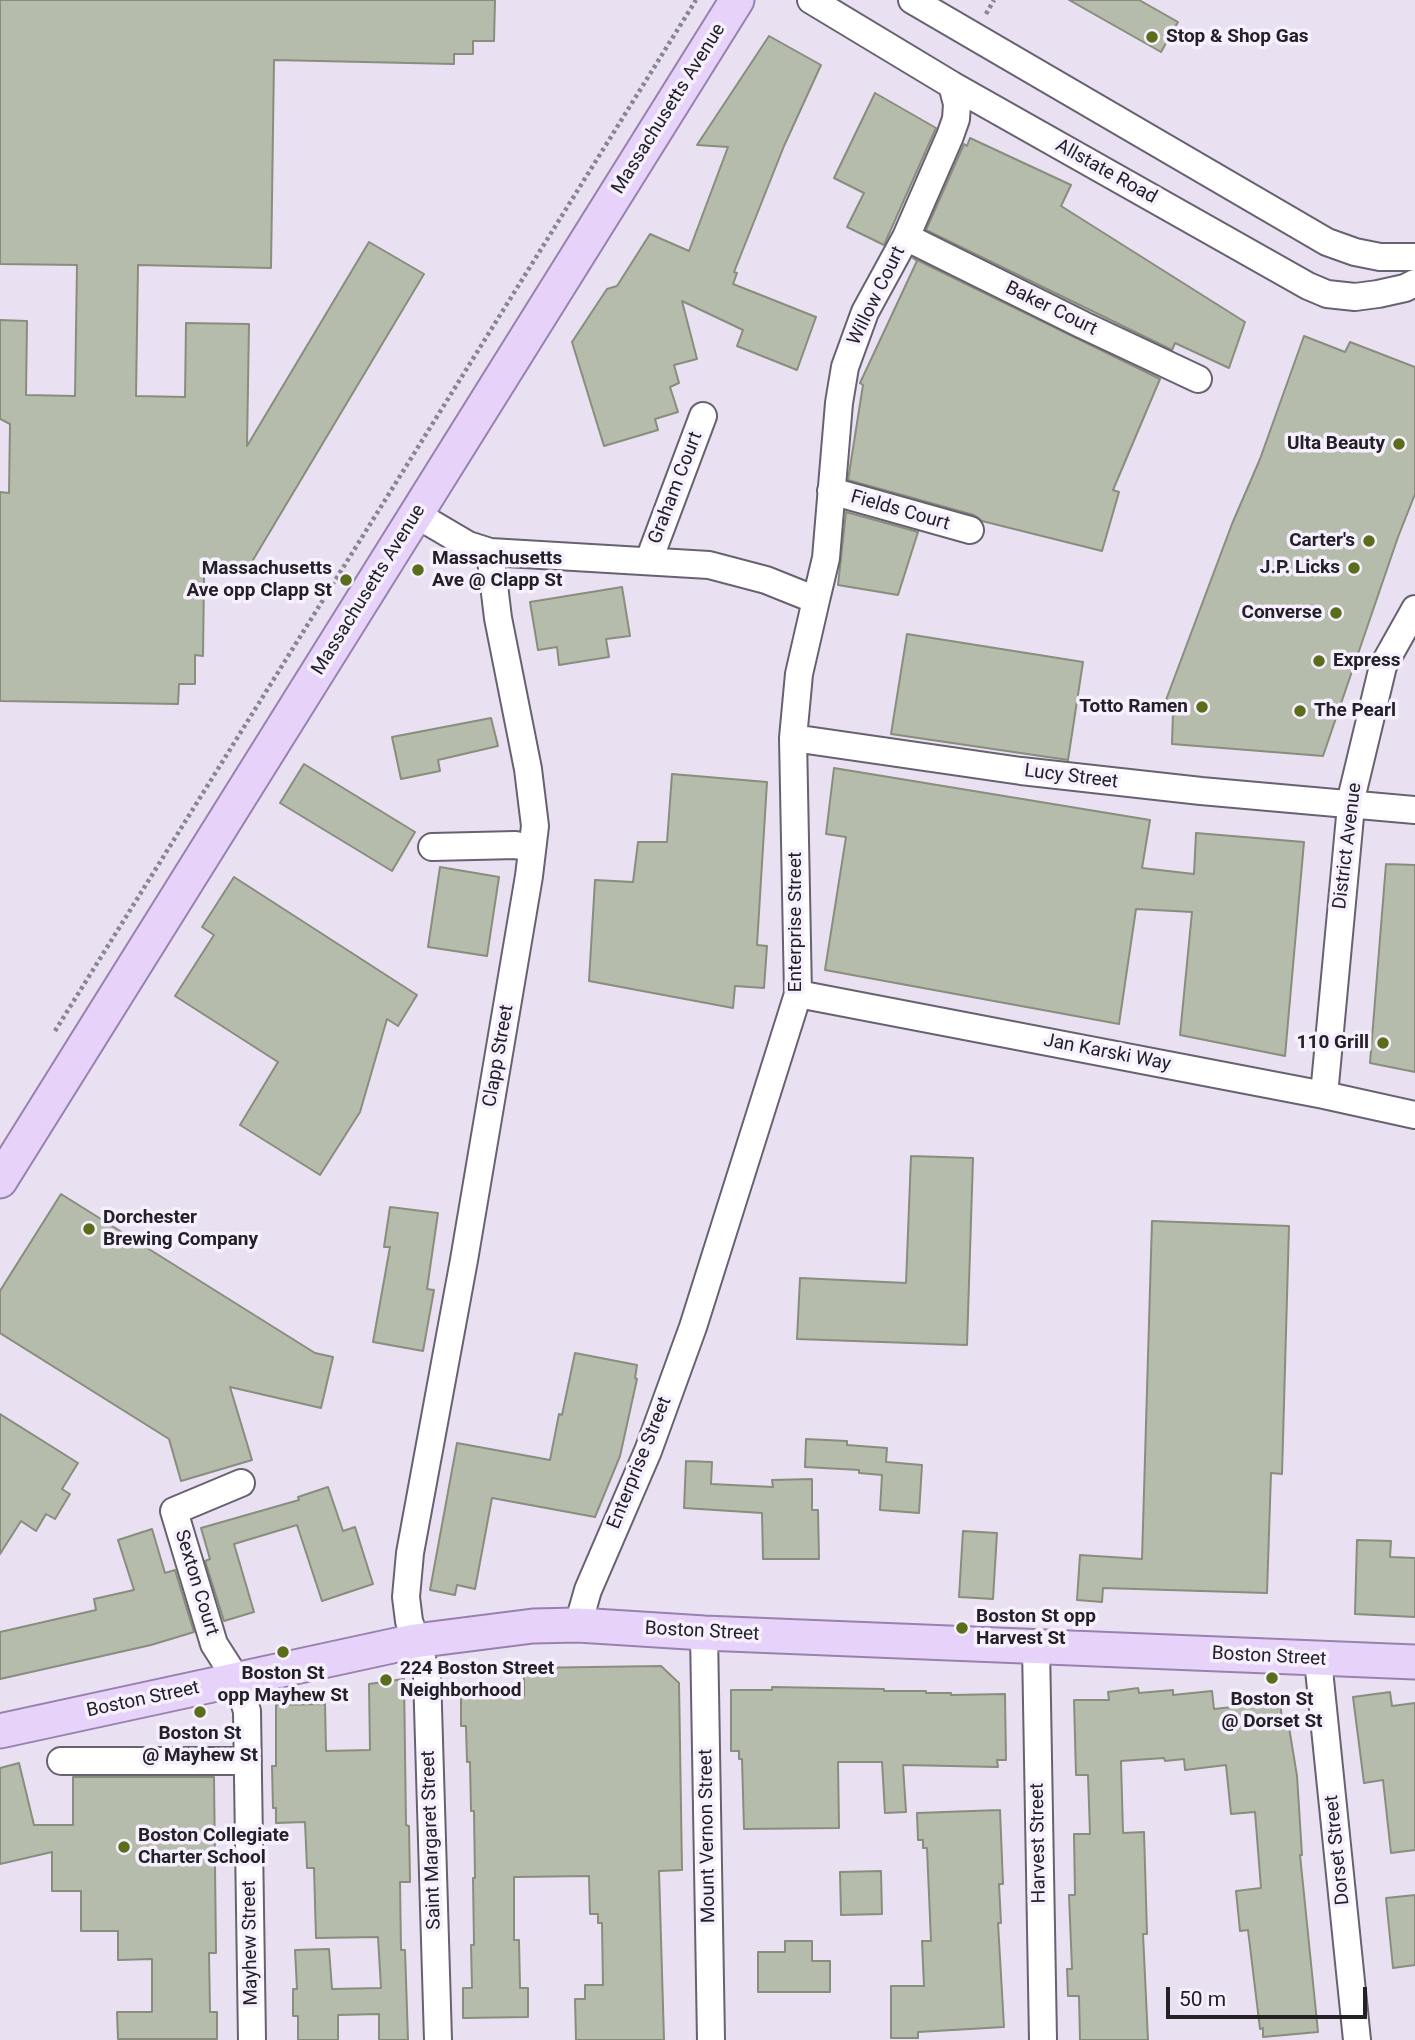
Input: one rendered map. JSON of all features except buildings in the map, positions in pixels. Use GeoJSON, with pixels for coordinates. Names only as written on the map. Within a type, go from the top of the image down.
{"type":"FeatureCollection","features":[{"type":"Feature","properties":{"kind":"main road","name":"Massachusetts Avenue"},"geometry":{"type":"LineString","coordinates":[[0,1181],[737,0]]}},
{"type":"Feature","properties":{"kind":"main road","name":"Boston Street"},"geometry":{"type":"LineString","coordinates":[[0,1731],[415,1641],[533,1626],[578,1625],[704,1633],[1415,1662]]}},
{"type":"Feature","properties":{"kind":"street","name":"Allstate Road"},"geometry":{"type":"LineString","coordinates":[[811,0],[952,85],[1308,286],[1327,294],[1355,297],[1378,294],[1415,283]]}},
{"type":"Feature","properties":{"kind":"street"},"geometry":{"type":"LineString","coordinates":[[912,0],[1328,242],[1355,252],[1380,257],[1415,257]]}},
{"type":"Feature","properties":{"kind":"street","name":"Willow Court"},"geometry":{"type":"LineString","coordinates":[[816,600],[826,558],[839,403],[845,366],[865,312],[906,237],[956,119],[957,104],[952,85]]}},
{"type":"Feature","properties":{"kind":"street","name":"Baker Court"},"geometry":{"type":"LineString","coordinates":[[906,237],[1198,379]]}},
{"type":"Feature","properties":{"kind":"street","name":"Graham Court"},"geometry":{"type":"LineString","coordinates":[[649,560],[703,416]]}},
{"type":"Feature","properties":{"kind":"street","name":"Fields Court"},"geometry":{"type":"LineString","coordinates":[[831,491],[970,530]]}},
{"type":"Feature","properties":{"kind":"street"},"geometry":{"type":"LineString","coordinates":[[416,515],[468,545],[490,552],[709,565],[766,580],[816,600]]}},
{"type":"Feature","properties":{"kind":"street","name":"Clapp Street"},"geometry":{"type":"LineString","coordinates":[[415,1641],[406,1597],[410,1553],[464,1260],[535,826],[528,769],[498,618],[490,552]]}},
{"type":"Feature","properties":{"kind":"street","name":"Enterprise Street"},"geometry":{"type":"LineString","coordinates":[[578,1625],[588,1590],[648,1451],[693,1327],[799,994],[793,737],[799,674],[816,600]]}},
{"type":"Feature","properties":{"kind":"street","name":"District Avenue"},"geometry":{"type":"LineString","coordinates":[[1324,1095],[1351,804],[1380,672],[1415,609]]}},
{"type":"Feature","properties":{"kind":"street","name":"Lucy Street"},"geometry":{"type":"LineString","coordinates":[[793,737],[1021,771],[1201,791],[1415,810]]}},
{"type":"Feature","properties":{"kind":"street"},"geometry":{"type":"LineString","coordinates":[[432,847],[516,845],[532,849]]}},
{"type":"Feature","properties":{"kind":"street","name":"Jan Karski Way"},"geometry":{"type":"LineString","coordinates":[[799,994],[1415,1115]]}},
{"type":"Feature","properties":{"kind":"street","name":"Sexton Court"},"geometry":{"type":"LineString","coordinates":[[237,1680],[214,1644],[174,1511],[241,1483]]}},
{"type":"Feature","properties":{"kind":"street","name":"Mount Vernon Street"},"geometry":{"type":"LineString","coordinates":[[704,1633],[711,2040]]}},
{"type":"Feature","properties":{"kind":"street","name":"Saint Margaret Street"},"geometry":{"type":"LineString","coordinates":[[415,1641],[427,1674],[438,2040]]}},
{"type":"Feature","properties":{"kind":"street","name":"Harvest Street"},"geometry":{"type":"LineString","coordinates":[[1036,1646],[1043,2040]]}},
{"type":"Feature","properties":{"kind":"street","name":"Dorset Street"},"geometry":{"type":"LineString","coordinates":[[1318,1660],[1357,2040]]}},
{"type":"Feature","properties":{"kind":"street","name":"Mayhew Street"},"geometry":{"type":"LineString","coordinates":[[237,1680],[247,1711],[251,2040]]}},
{"type":"Feature","properties":{"kind":"street"},"geometry":{"type":"LineString","coordinates":[[61,1761],[248,1762]]}},
{"type":"Feature","properties":{"kind":"path","name":"Massachusetts Avenue"},"geometry":{"type":"LineString","coordinates":[[49,1040],[696,0]]}},
{"type":"Feature","properties":{"kind":"path"},"geometry":{"type":"LineString","coordinates":[[982,20],[994,0]]}},
{"type":"Feature","properties":{"kind":"place","name":"Stop & Shop Gas"},"geometry":{"type":"Point","coordinates":[1152,37]}},
{"type":"Feature","properties":{"kind":"place","name":"Ulta Beauty"},"geometry":{"type":"Point","coordinates":[1399,444]}},
{"type":"Feature","properties":{"kind":"place","name":"Carter's"},"geometry":{"type":"Point","coordinates":[1369,541]}},
{"type":"Feature","properties":{"kind":"place","name":"J.P. Licks"},"geometry":{"type":"Point","coordinates":[1354,568]}},
{"type":"Feature","properties":{"kind":"place","name":"Massachusetts Ave @ Clapp St"},"geometry":{"type":"Point","coordinates":[418,570]}},
{"type":"Feature","properties":{"kind":"place","name":"Massachusetts Ave opp Clapp St"},"geometry":{"type":"Point","coordinates":[346,580]}},
{"type":"Feature","properties":{"kind":"place","name":"Converse"},"geometry":{"type":"Point","coordinates":[1336,613]}},
{"type":"Feature","properties":{"kind":"place","name":"Express"},"geometry":{"type":"Point","coordinates":[1319,661]}},
{"type":"Feature","properties":{"kind":"place","name":"Totto Ramen"},"geometry":{"type":"Point","coordinates":[1202,707]}},
{"type":"Feature","properties":{"kind":"place","name":"The Pearl"},"geometry":{"type":"Point","coordinates":[1300,711]}},
{"type":"Feature","properties":{"kind":"place","name":"110 Grill"},"geometry":{"type":"Point","coordinates":[1383,1043]}},
{"type":"Feature","properties":{"kind":"place","name":"Dorchester Brewing Company"},"geometry":{"type":"Point","coordinates":[89,1229]}},
{"type":"Feature","properties":{"kind":"place","name":"Boston St opp Harvest St"},"geometry":{"type":"Point","coordinates":[962,1628]}},
{"type":"Feature","properties":{"kind":"place","name":"Boston St opp Mayhew St"},"geometry":{"type":"Point","coordinates":[283,1652]}},
{"type":"Feature","properties":{"kind":"place","name":"Boston St @ Dorset St"},"geometry":{"type":"Point","coordinates":[1272,1678]}},
{"type":"Feature","properties":{"kind":"place","name":"224 Boston Street Neighborhood"},"geometry":{"type":"Point","coordinates":[386,1680]}},
{"type":"Feature","properties":{"kind":"place","name":"Boston St @ Mayhew St"},"geometry":{"type":"Point","coordinates":[200,1712]}},
{"type":"Feature","properties":{"kind":"place","name":"Boston Collegiate Charter School"},"geometry":{"type":"Point","coordinates":[124,1847]}}]}
